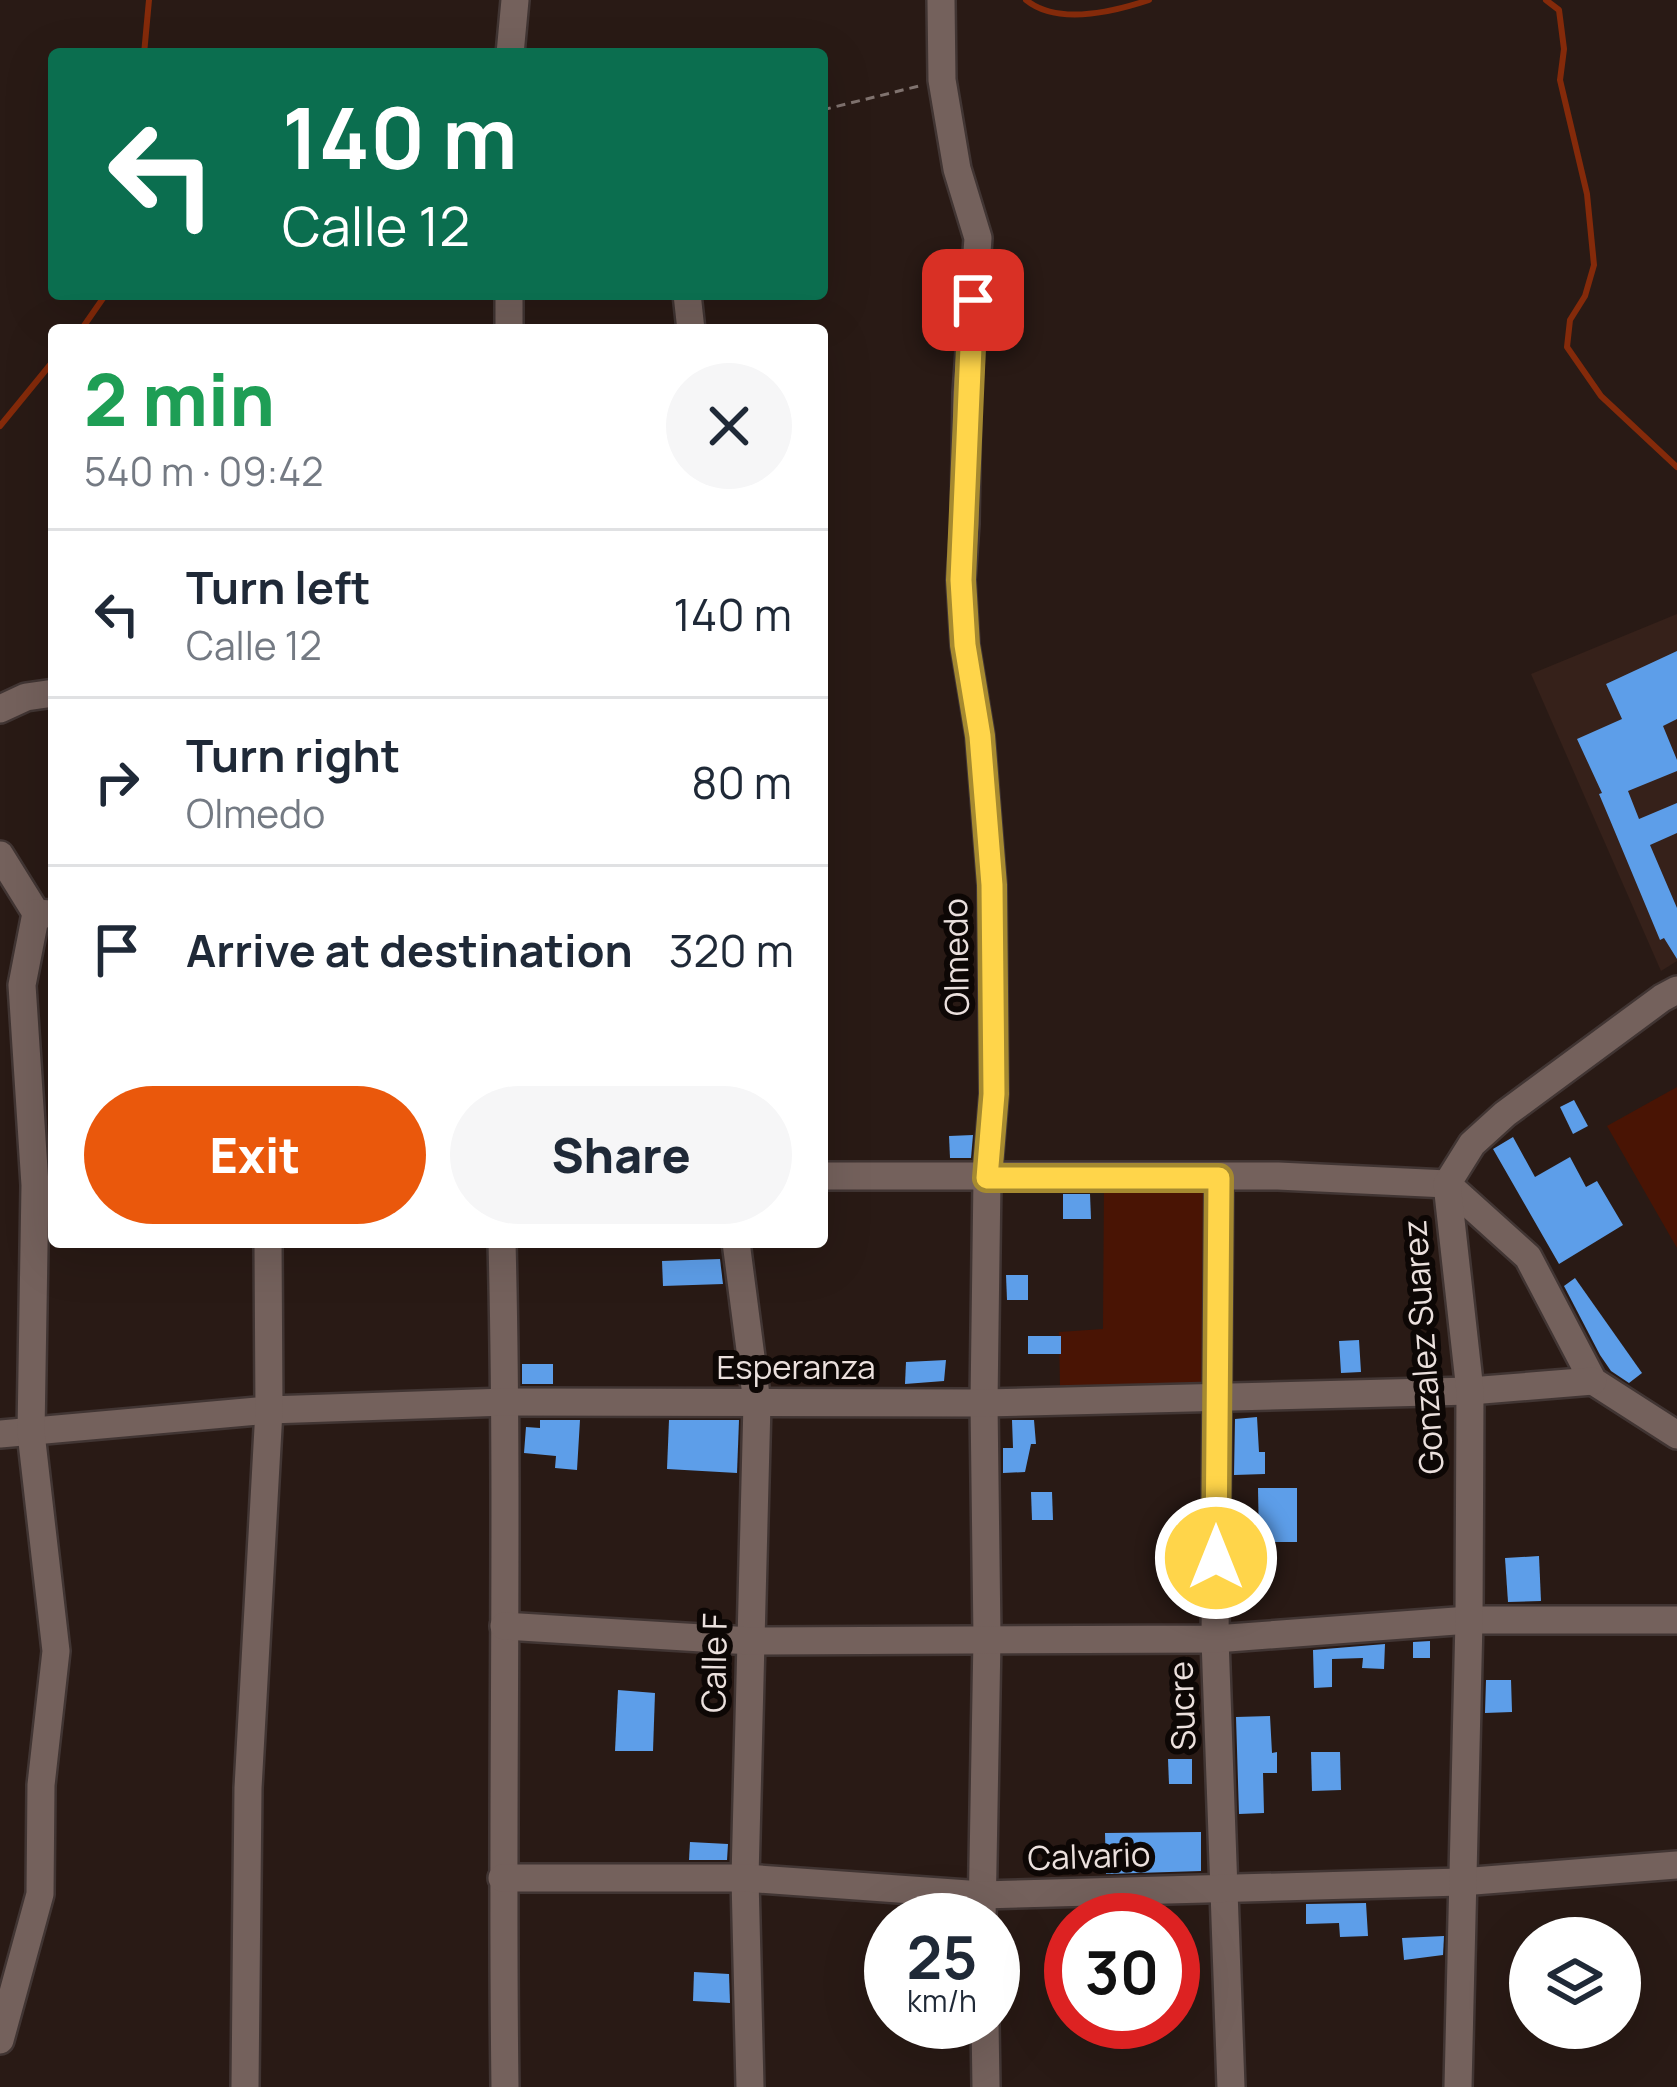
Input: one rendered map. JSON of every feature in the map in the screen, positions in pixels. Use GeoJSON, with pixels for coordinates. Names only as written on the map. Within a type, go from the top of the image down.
{"type":"FeatureCollection","features":[{"type":"Feature","properties":{"kind":"street"},"geometry":{"type":"LineString","coordinates":[[510,48],[514,0]]}},
{"type":"Feature","properties":{"kind":"street","name":"Olmedo"},"geometry":{"type":"LineString","coordinates":[[941,0],[942,80],[957,169],[978,238],[961,580],[992,885],[994,1094],[987,1178],[982,1893]]}},
{"type":"Feature","properties":{"kind":"street"},"geometry":{"type":"LineString","coordinates":[[0,710],[48,694]]}},
{"type":"Feature","properties":{"kind":"street"},"geometry":{"type":"LineString","coordinates":[[0,855],[45,913],[22,985],[45,1185],[31,1432],[56,1652],[41,1786],[40,1894],[0,2040]]}},
{"type":"Feature","properties":{"kind":"street","name":"Gonzalez Suarez"},"geometry":{"type":"LineString","coordinates":[[1458,2087],[1470,1391],[1447,1184],[1472,1144],[1505,1114],[1677,990]]}},
{"type":"Feature","properties":{"kind":"street"},"geometry":{"type":"LineString","coordinates":[[828,1176],[1278,1176],[1447,1184],[1528,1257],[1593,1381],[1677,1435]]}},
{"type":"Feature","properties":{"kind":"street","name":"Sucre"},"geometry":{"type":"LineString","coordinates":[[1219,1178],[1215,1639],[1231,2087]]}},
{"type":"Feature","properties":{"kind":"street"},"geometry":{"type":"LineString","coordinates":[[245,2087],[248,1788],[269,1410],[268,1248]]}},
{"type":"Feature","properties":{"kind":"street"},"geometry":{"type":"LineString","coordinates":[[502,1248],[506,2087]]}},
{"type":"Feature","properties":{"kind":"street","name":"Calle F"},"geometry":{"type":"LineString","coordinates":[[737,1248],[757,1403],[745,1877],[750,2087]]}},
{"type":"Feature","properties":{"kind":"street","name":"Esperanza"},"geometry":{"type":"LineString","coordinates":[[0,1434],[269,1410],[506,1402],[984,1403],[1470,1391],[1593,1381]]}},
{"type":"Feature","properties":{"kind":"street"},"geometry":{"type":"LineString","coordinates":[[504,1626],[751,1641],[1215,1639],[1469,1619],[1677,1620]]}},
{"type":"Feature","properties":{"kind":"street","name":"Calvario"},"geometry":{"type":"LineString","coordinates":[[1020,1904],[1224,1888],[1461,1882],[1677,1865]]}},
{"type":"Feature","properties":{"kind":"street","name":"Calvario"},"geometry":{"type":"LineString","coordinates":[[502,1878],[745,1877],[871,1893]]}},
{"type":"Feature","properties":{"kind":"street"},"geometry":{"type":"LineString","coordinates":[[985,2049],[986,2087]]}},
{"type":"Feature","properties":{"kind":"path"},"geometry":{"type":"LineString","coordinates":[[828,108],[942,80]]}},
{"type":"Feature","properties":{"kind":"shaded area"},"geometry":{"type":"Polygon","coordinates":[[[1677,614],[1677,961],[1661,971],[1531,674],[1677,614]]]}},
{"type":"Feature","properties":{"kind":"shaded area"},"geometry":{"type":"Polygon","coordinates":[[[1677,1087],[1677,1248],[1607,1126],[1677,1087]]]}},
{"type":"Feature","properties":{"kind":"shaded area"},"geometry":{"type":"Polygon","coordinates":[[[1104,1183],[1207,1189],[1207,1389],[1060,1388],[1059,1332],[1103,1329],[1104,1183]]]}},
{"type":"Feature","properties":{"kind":"building"},"geometry":{"type":"Polygon","coordinates":[[[1677,651],[1677,719],[1663,726],[1677,771],[1628,791],[1639,819],[1677,803],[1677,833],[1650,845],[1677,908],[1677,959],[1664,938],[1660,940],[1577,739],[1622,719],[1606,684],[1677,651]]]}},
{"type":"Feature","properties":{"kind":"building"},"geometry":{"type":"Polygon","coordinates":[[[1574,1100],[1588,1126],[1573,1134],[1560,1107],[1574,1100]]]}},
{"type":"Feature","properties":{"kind":"building"},"geometry":{"type":"Polygon","coordinates":[[[973,1135],[971,1158],[950,1158],[949,1136],[973,1135]]]}},
{"type":"Feature","properties":{"kind":"building"},"geometry":{"type":"Polygon","coordinates":[[[1513,1137],[1535,1177],[1570,1157],[1586,1187],[1597,1181],[1623,1225],[1559,1264],[1493,1149],[1513,1137]]]}},
{"type":"Feature","properties":{"kind":"building"},"geometry":{"type":"Polygon","coordinates":[[[1063,1194],[1090,1194],[1091,1219],[1063,1219],[1063,1194]]]}},
{"type":"Feature","properties":{"kind":"building"},"geometry":{"type":"Polygon","coordinates":[[[720,1259],[723,1284],[663,1286],[662,1261],[720,1259]]]}},
{"type":"Feature","properties":{"kind":"building"},"geometry":{"type":"Polygon","coordinates":[[[1006,1275],[1028,1275],[1028,1300],[1007,1300],[1006,1275]]]}},
{"type":"Feature","properties":{"kind":"building"},"geometry":{"type":"Polygon","coordinates":[[[1575,1278],[1642,1373],[1629,1383],[1611,1371],[1600,1355],[1564,1286],[1575,1278]]]}},
{"type":"Feature","properties":{"kind":"building"},"geometry":{"type":"Polygon","coordinates":[[[1028,1336],[1061,1336],[1061,1354],[1028,1354],[1028,1336]]]}},
{"type":"Feature","properties":{"kind":"building"},"geometry":{"type":"Polygon","coordinates":[[[1359,1340],[1361,1372],[1341,1373],[1339,1341],[1359,1340]]]}},
{"type":"Feature","properties":{"kind":"building"},"geometry":{"type":"Polygon","coordinates":[[[946,1360],[944,1381],[905,1384],[906,1362],[946,1360]]]}},
{"type":"Feature","properties":{"kind":"building"},"geometry":{"type":"Polygon","coordinates":[[[522,1364],[553,1364],[553,1384],[522,1384],[522,1364]]]}},
{"type":"Feature","properties":{"kind":"building"},"geometry":{"type":"Polygon","coordinates":[[[1257,1417],[1265,1474],[1234,1475],[1235,1419],[1257,1417]]]}},
{"type":"Feature","properties":{"kind":"building"},"geometry":{"type":"Polygon","coordinates":[[[540,1420],[580,1420],[577,1470],[555,1468],[556,1456],[524,1453],[526,1427],[540,1428],[540,1420]]]}},
{"type":"Feature","properties":{"kind":"building"},"geometry":{"type":"Polygon","coordinates":[[[669,1420],[739,1420],[737,1473],[667,1469],[669,1420]]]}},
{"type":"Feature","properties":{"kind":"building"},"geometry":{"type":"Polygon","coordinates":[[[1012,1420],[1034,1420],[1036,1444],[1031,1444],[1025,1472],[1003,1473],[1003,1448],[1013,1448],[1012,1420]]]}},
{"type":"Feature","properties":{"kind":"building"},"geometry":{"type":"Polygon","coordinates":[[[1258,1488],[1297,1488],[1297,1542],[1259,1542],[1258,1488]]]}},
{"type":"Feature","properties":{"kind":"building"},"geometry":{"type":"Polygon","coordinates":[[[1031,1492],[1052,1492],[1053,1520],[1032,1520],[1031,1492]]]}},
{"type":"Feature","properties":{"kind":"building"},"geometry":{"type":"Polygon","coordinates":[[[1539,1556],[1541,1601],[1508,1602],[1505,1558],[1539,1556]]]}},
{"type":"Feature","properties":{"kind":"building"},"geometry":{"type":"Polygon","coordinates":[[[1430,1641],[1430,1658],[1413,1658],[1413,1642],[1430,1641]]]}},
{"type":"Feature","properties":{"kind":"building"},"geometry":{"type":"Polygon","coordinates":[[[1385,1644],[1384,1669],[1362,1668],[1363,1658],[1332,1659],[1332,1687],[1314,1688],[1313,1650],[1385,1644]]]}},
{"type":"Feature","properties":{"kind":"building"},"geometry":{"type":"Polygon","coordinates":[[[1486,1680],[1511,1680],[1512,1712],[1485,1713],[1486,1680]]]}},
{"type":"Feature","properties":{"kind":"building"},"geometry":{"type":"Polygon","coordinates":[[[618,1690],[655,1693],[653,1751],[615,1751],[618,1690]]]}},
{"type":"Feature","properties":{"kind":"building"},"geometry":{"type":"Polygon","coordinates":[[[1270,1716],[1277,1773],[1263,1773],[1264,1813],[1239,1814],[1236,1717],[1270,1716]]]}},
{"type":"Feature","properties":{"kind":"building"},"geometry":{"type":"Polygon","coordinates":[[[1311,1752],[1340,1752],[1341,1790],[1312,1791],[1311,1752]]]}},
{"type":"Feature","properties":{"kind":"building"},"geometry":{"type":"Polygon","coordinates":[[[1168,1759],[1192,1759],[1192,1784],[1169,1784],[1168,1759]]]}},
{"type":"Feature","properties":{"kind":"building"},"geometry":{"type":"Polygon","coordinates":[[[1201,1832],[1201,1871],[1106,1874],[1105,1833],[1201,1832]]]}},
{"type":"Feature","properties":{"kind":"building"},"geometry":{"type":"Polygon","coordinates":[[[690,1842],[728,1844],[727,1860],[689,1860],[690,1842]]]}},
{"type":"Feature","properties":{"kind":"building"},"geometry":{"type":"Polygon","coordinates":[[[1366,1903],[1368,1936],[1340,1937],[1339,1923],[1306,1924],[1306,1904],[1366,1903]]]}},
{"type":"Feature","properties":{"kind":"building"},"geometry":{"type":"Polygon","coordinates":[[[1444,1936],[1443,1955],[1404,1960],[1402,1938],[1444,1936]]]}},
{"type":"Feature","properties":{"kind":"building"},"geometry":{"type":"Polygon","coordinates":[[[694,1972],[729,1974],[730,2003],[693,2001],[694,1972]]]}},
{"type":"Feature","properties":{"kind":"waterway"},"geometry":{"type":"LineString","coordinates":[[145,48],[149,0]]}},
{"type":"Feature","properties":{"kind":"waterway"},"geometry":{"type":"LineString","coordinates":[[1026,0],[1069,15],[1149,0]]}},
{"type":"Feature","properties":{"kind":"waterway"},"geometry":{"type":"LineString","coordinates":[[1546,0],[1559,10],[1564,49],[1560,80],[1587,194],[1594,265],[1585,296],[1570,320],[1567,347],[1601,396],[1677,467]]}},
{"type":"Feature","properties":{"kind":"waterway"},"geometry":{"type":"LineString","coordinates":[[85,324],[102,300]]}},
{"type":"Feature","properties":{"kind":"waterway"},"geometry":{"type":"LineString","coordinates":[[0,426],[48,367]]}},
{"type":"Feature","properties":{"kind":"route"},"geometry":{"type":"LineString","coordinates":[[973,300],[961,580],[992,885],[994,1094],[987,1178],[1219,1178],[1216,1558]]}}]}
